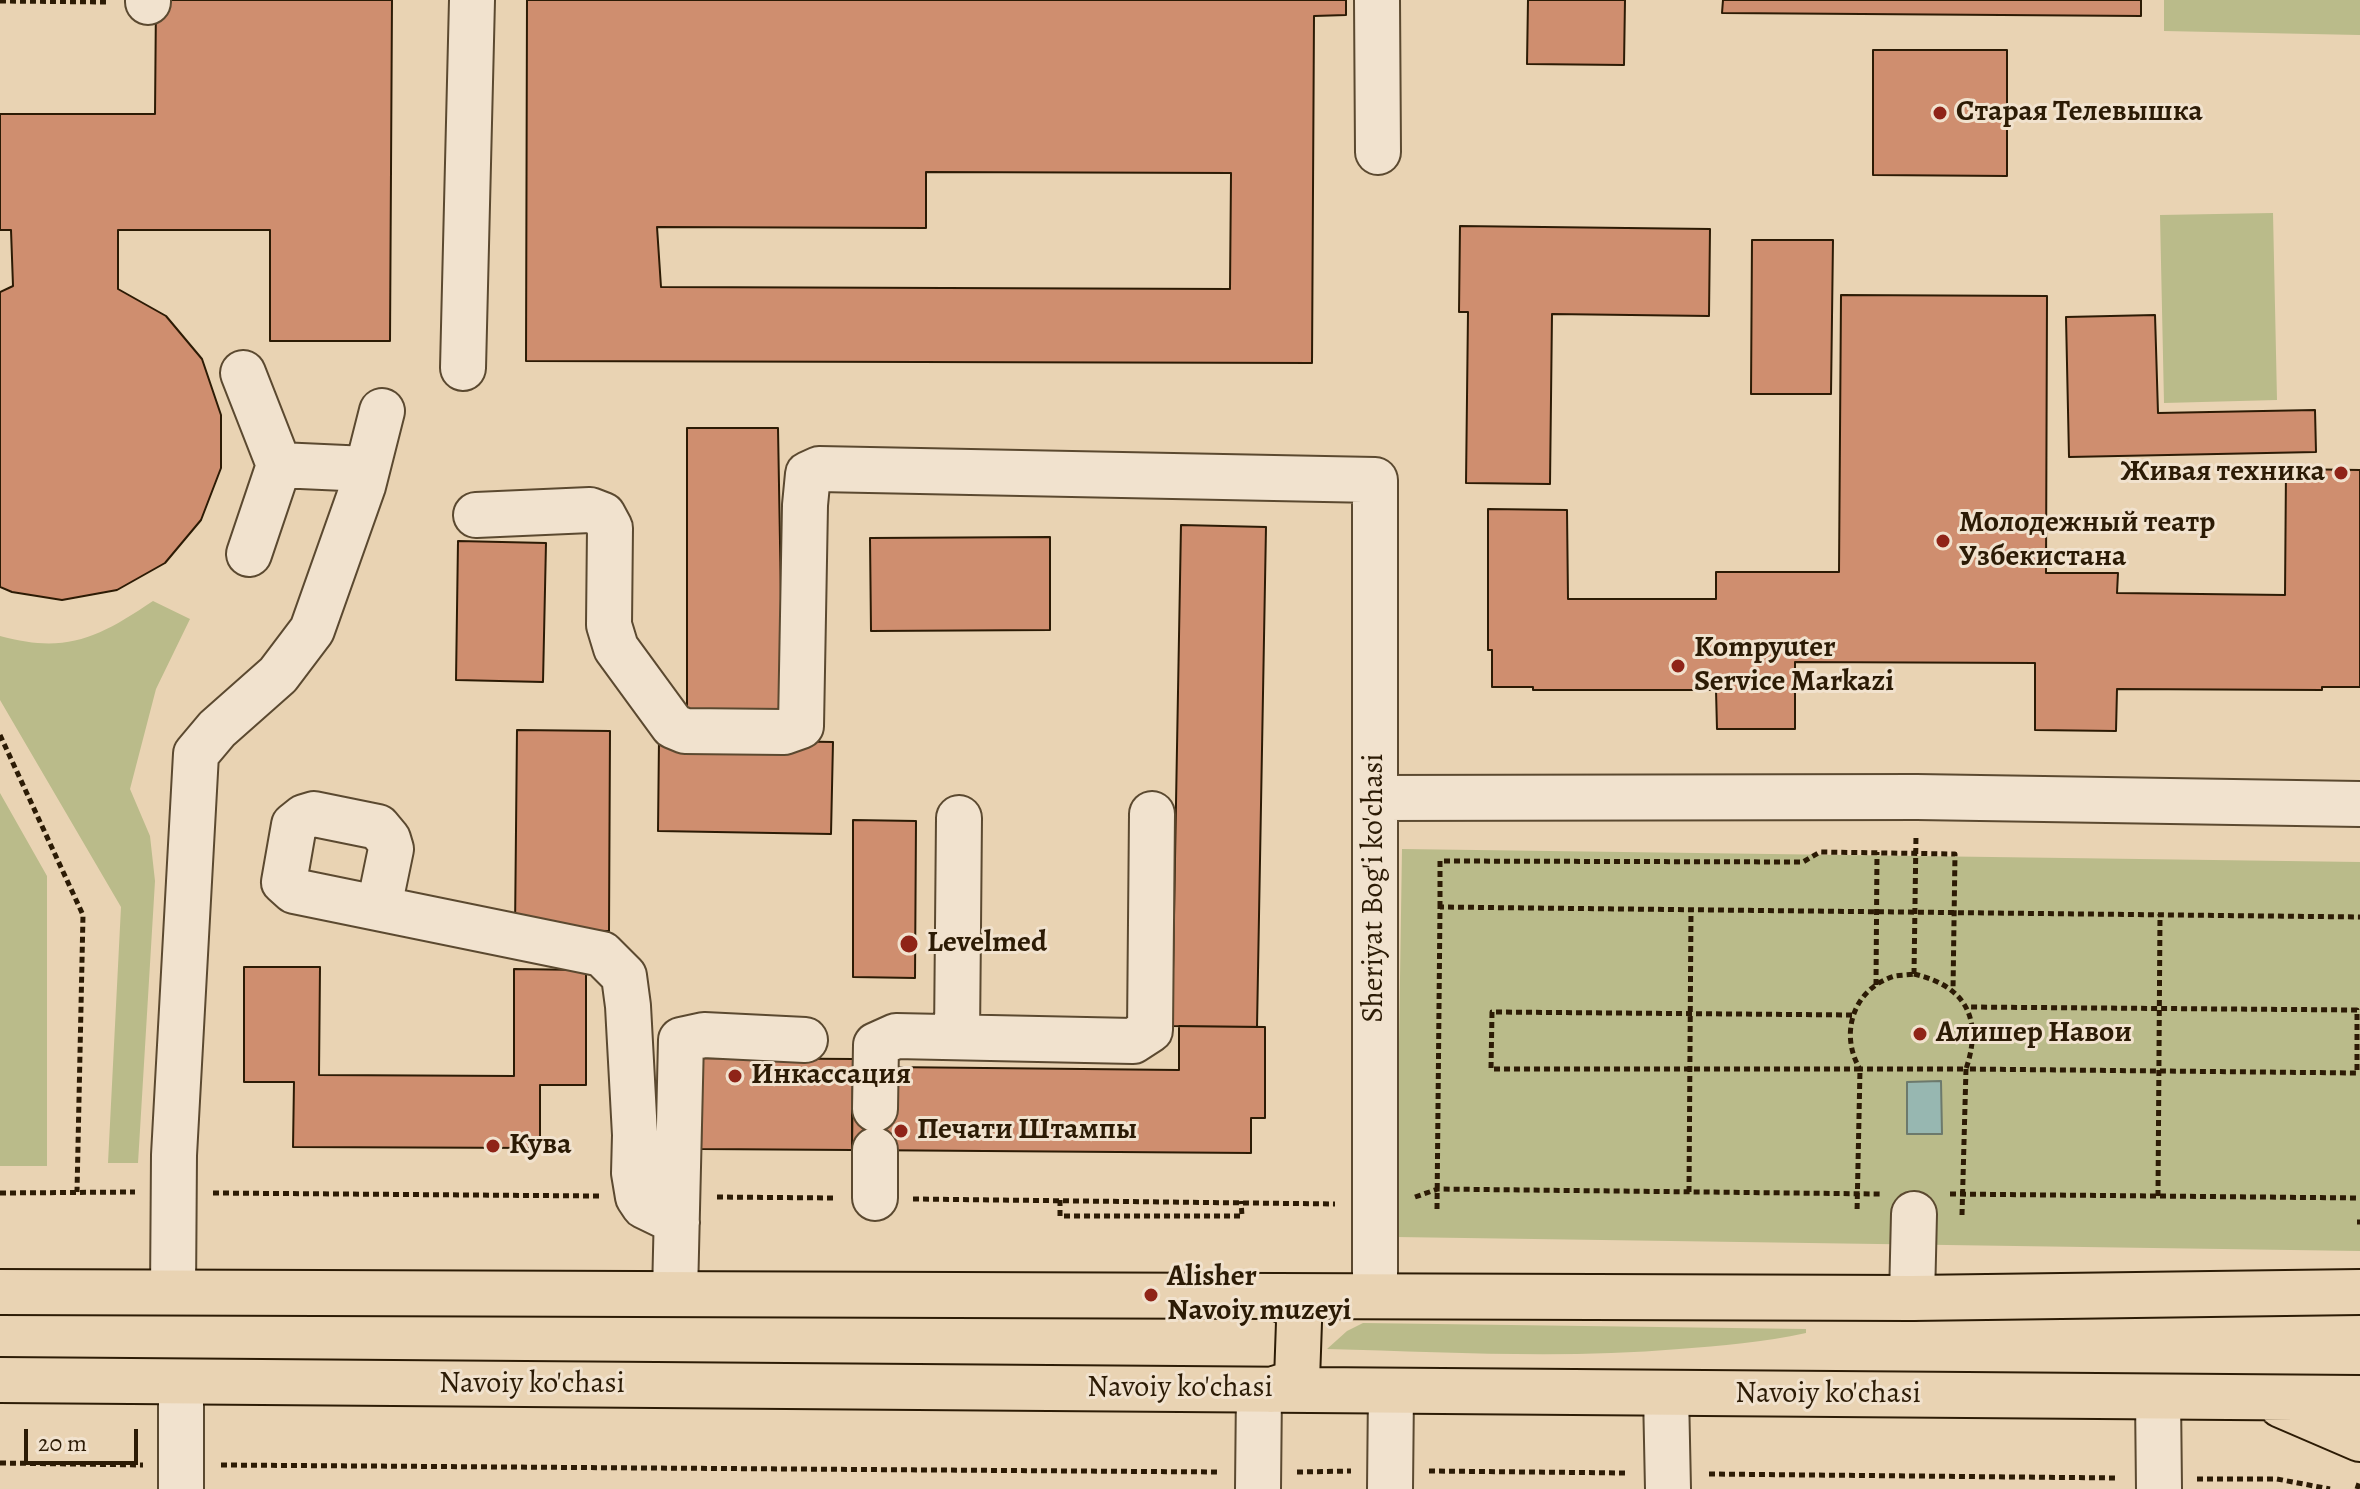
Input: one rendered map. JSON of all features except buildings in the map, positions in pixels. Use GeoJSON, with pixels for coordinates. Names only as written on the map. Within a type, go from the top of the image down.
{"type":"FeatureCollection","features":[{"type":"Feature","properties":{"kind":"main road"},"geometry":{"type":"LineString","coordinates":[[0,1292],[1912,1298],[2359,1291]]}},
{"type":"Feature","properties":{"kind":"main road"},"geometry":{"type":"LineString","coordinates":[[0,1310],[173,1292]]}},
{"type":"Feature","properties":{"kind":"main road"},"geometry":{"type":"LineString","coordinates":[[1265,1390],[1297,1380],[1298,1315],[1290,1303],[1269,1296]]}},
{"type":"Feature","properties":{"kind":"main road","name":"Navoiy ko'chasi"},"geometry":{"type":"LineString","coordinates":[[0,1380],[2360,1398]]}},
{"type":"Feature","properties":{"kind":"main road"},"geometry":{"type":"LineString","coordinates":[[2264,1398],[2360,1439]]}},
{"type":"Feature","properties":{"kind":"street"},"geometry":{"type":"LineString","coordinates":[[463,368],[472,0]]}},
{"type":"Feature","properties":{"kind":"street"},"geometry":{"type":"LineString","coordinates":[[1377,0],[1378,152]]}},
{"type":"Feature","properties":{"kind":"street"},"geometry":{"type":"LineString","coordinates":[[243,373],[279,465],[249,554]]}},
{"type":"Feature","properties":{"kind":"street"},"geometry":{"type":"LineString","coordinates":[[173,1292],[174,1155],[196,754],[217,729],[278,675],[312,630],[367,469],[382,411]]}},
{"type":"Feature","properties":{"kind":"street"},"geometry":{"type":"LineString","coordinates":[[279,465],[367,469]]}},
{"type":"Feature","properties":{"kind":"street","name":"Sheriyat Bog'i ko'chasi"},"geometry":{"type":"LineString","coordinates":[[476,515],[590,510],[603,515],[610,528],[609,625],[616,648],[673,726],[685,731],[784,732],[801,726],[805,505],[808,474],[819,469],[1375,480],[1375,1296]]}},
{"type":"Feature","properties":{"kind":"street"},"geometry":{"type":"LineString","coordinates":[[1375,798],[1917,797],[2360,804]]}},
{"type":"Feature","properties":{"kind":"street"},"geometry":{"type":"LineString","coordinates":[[875,1198],[876,1045],[896,1036],[1133,1041],[1150,1030],[1152,814]]}},
{"type":"Feature","properties":{"kind":"street"},"geometry":{"type":"LineString","coordinates":[[957,1037],[959,818]]}},
{"type":"Feature","properties":{"kind":"street"},"geometry":{"type":"LineString","coordinates":[[379,907],[602,954],[624,976],[635,1135],[634,1173],[638,1197],[644,1206],[677,1222]]}},
{"type":"Feature","properties":{"kind":"street"},"geometry":{"type":"LineString","coordinates":[[675,1294],[681,1040],[704,1035],[805,1040]]}},
{"type":"Feature","properties":{"kind":"street"},"geometry":{"type":"LineString","coordinates":[[1912,1298],[1914,1214]]}},
{"type":"Feature","properties":{"kind":"street"},"geometry":{"type":"LineString","coordinates":[[181,1382],[181,1477]]}},
{"type":"Feature","properties":{"kind":"street"},"geometry":{"type":"LineString","coordinates":[[1258,1481],[1265,1390]]}},
{"type":"Feature","properties":{"kind":"street"},"geometry":{"type":"LineString","coordinates":[[1390,1480],[1391,1391]]}},
{"type":"Feature","properties":{"kind":"street"},"geometry":{"type":"LineString","coordinates":[[1666,1393],[1668,1482]]}},
{"type":"Feature","properties":{"kind":"street"},"geometry":{"type":"LineString","coordinates":[[2158,1397],[2159,1484]]}},
{"type":"Feature","properties":{"kind":"path"},"geometry":{"type":"LineString","coordinates":[[0,1],[148,1]]}},
{"type":"Feature","properties":{"kind":"path"},"geometry":{"type":"LineString","coordinates":[[0,735],[83,915],[77,1192]]}},
{"type":"Feature","properties":{"kind":"path"},"geometry":{"type":"LineString","coordinates":[[1914,974],[1917,797]]}},
{"type":"Feature","properties":{"kind":"path"},"geometry":{"type":"LineString","coordinates":[[1437,1209],[1440,861],[1803,862],[1820,852],[1955,854],[1953,990]]}},
{"type":"Feature","properties":{"kind":"path"},"geometry":{"type":"LineString","coordinates":[[1876,985],[1877,852]]}},
{"type":"Feature","properties":{"kind":"path"},"geometry":{"type":"LineString","coordinates":[[1440,907],[2360,917]]}},
{"type":"Feature","properties":{"kind":"path"},"geometry":{"type":"LineString","coordinates":[[1689,1192],[1691,910]]}},
{"type":"Feature","properties":{"kind":"path"},"geometry":{"type":"LineString","coordinates":[[2158,1196],[2160,914]]}},
{"type":"Feature","properties":{"kind":"path"},"geometry":{"type":"LineString","coordinates":[[1857,1213],[1860,1069],[1852,1056],[1849,1036],[1852,1015],[1861,999],[1876,985],[1894,976],[1914,974],[1935,979],[1953,990],[1966,1007],[1973,1026],[1973,1048],[1966,1069],[1962,1215]]}},
{"type":"Feature","properties":{"kind":"path"},"geometry":{"type":"LineString","coordinates":[[1852,1015],[1492,1012],[1491,1069],[2357,1073],[2357,1010],[1966,1007]]}},
{"type":"Feature","properties":{"kind":"path"},"geometry":{"type":"LineString","coordinates":[[1060,1200],[1060,1216],[1242,1216],[1241,1201]]}},
{"type":"Feature","properties":{"kind":"path"},"geometry":{"type":"LineString","coordinates":[[0,1463],[181,1477],[2159,1484],[2277,1479],[2330,1489]]}},
{"type":"Feature","properties":{"kind":"path"},"geometry":{"type":"LineString","coordinates":[[2357,1489],[2360,1480]]}},
{"type":"Feature","properties":{"kind":"green space"},"geometry":{"type":"Polygon","coordinates":[[[2164,0],[2360,0],[2360,35],[2164,31],[2164,0]]]}},
{"type":"Feature","properties":{"kind":"green space"},"geometry":{"type":"Polygon","coordinates":[[[2273,213],[2277,400],[2164,403],[2160,215],[2273,213]]]}},
{"type":"Feature","properties":{"kind":"green space"},"geometry":{"type":"Polygon","coordinates":[[[153,601],[190,619],[156,689],[130,789],[150,836],[155,881],[138,1163],[108,1163],[121,907],[0,700],[0,636],[44,643],[81,639],[115,625],[153,601]]]}},
{"type":"Feature","properties":{"kind":"green space"},"geometry":{"type":"Polygon","coordinates":[[[0,793],[47,876],[47,1166],[0,1166],[0,793]]]}},
{"type":"Feature","properties":{"kind":"green space"},"geometry":{"type":"Polygon","coordinates":[[[1402,849],[2360,862],[2360,1251],[1396,1237],[1402,849]]]}},
{"type":"Feature","properties":{"kind":"green space"},"geometry":{"type":"Polygon","coordinates":[[[1363,1323],[1806,1329],[1806,1333],[1727,1345],[1591,1354],[1327,1349],[1347,1331],[1363,1323]]]}},
{"type":"Feature","properties":{"kind":"water"},"geometry":{"type":"Polygon","coordinates":[[[1941,1081],[1942,1134],[1907,1134],[1907,1082],[1941,1081]]]}},
{"type":"Feature","properties":{"kind":"place","name":"Старая Телевышка"},"geometry":{"type":"Point","coordinates":[1940,113]}},
{"type":"Feature","properties":{"kind":"place","name":"Живая техника"},"geometry":{"type":"Point","coordinates":[2341,473]}},
{"type":"Feature","properties":{"kind":"place","name":"Молодежный театр Узбекистана"},"geometry":{"type":"Point","coordinates":[1943,541]}},
{"type":"Feature","properties":{"kind":"place","name":"Kompyuter Service Markazi"},"geometry":{"type":"Point","coordinates":[1678,666]}},
{"type":"Feature","properties":{"kind":"place","name":"Levelmed"},"geometry":{"type":"Point","coordinates":[909,944]}},
{"type":"Feature","properties":{"kind":"place","name":"Алишер Навои"},"geometry":{"type":"Point","coordinates":[1920,1034]}},
{"type":"Feature","properties":{"kind":"place","name":"Инкасcация"},"geometry":{"type":"Point","coordinates":[735,1076]}},
{"type":"Feature","properties":{"kind":"place","name":"Печати Штампы"},"geometry":{"type":"Point","coordinates":[901,1131]}},
{"type":"Feature","properties":{"kind":"place","name":"Кува"},"geometry":{"type":"Point","coordinates":[493,1146]}},
{"type":"Feature","properties":{"kind":"place","name":"Alisher Navoiy muzeyi"},"geometry":{"type":"Point","coordinates":[1151,1295]}}]}
